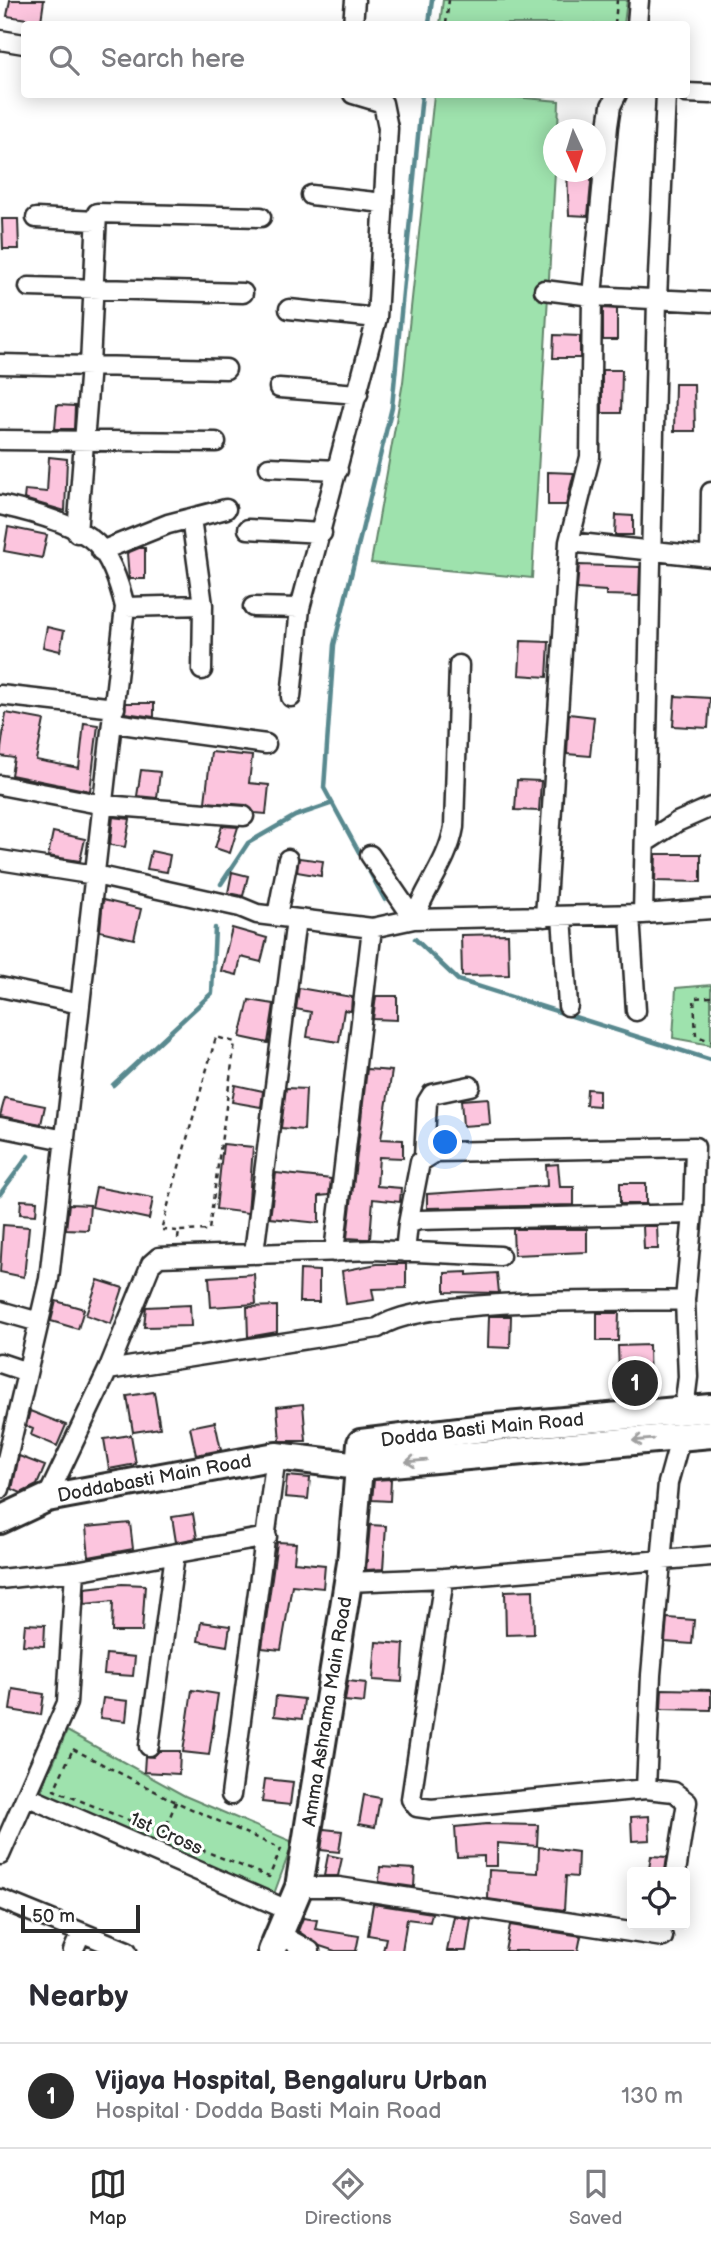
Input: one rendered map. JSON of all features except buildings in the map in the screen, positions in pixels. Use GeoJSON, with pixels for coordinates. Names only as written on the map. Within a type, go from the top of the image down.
{"type":"FeatureCollection","features":[{"type":"Feature","properties":{"kind":"street"},"geometry":{"type":"LineString","coordinates":[[353,21],[355,0]]}},
{"type":"Feature","properties":{"kind":"street"},"geometry":{"type":"LineString","coordinates":[[637,21],[639,0]]}},
{"type":"Feature","properties":{"kind":"street"},"geometry":{"type":"LineString","coordinates":[[0,40],[21,44]]}},
{"type":"Feature","properties":{"kind":"street"},"geometry":{"type":"LineString","coordinates":[[690,93],[711,94]]}},
{"type":"Feature","properties":{"kind":"street"},"geometry":{"type":"LineString","coordinates":[[291,697],[300,608],[377,318],[388,128],[383,103],[367,98]]}},
{"type":"Feature","properties":{"kind":"street"},"geometry":{"type":"LineString","coordinates":[[568,1006],[553,917],[569,542],[590,457],[592,296],[609,116],[616,98]]}},
{"type":"Feature","properties":{"kind":"street"},"geometry":{"type":"LineString","coordinates":[[636,1012],[636,914],[646,842],[657,299],[666,98]]}},
{"type":"Feature","properties":{"kind":"street"},"geometry":{"type":"LineString","coordinates":[[311,195],[384,203]]}},
{"type":"Feature","properties":{"kind":"street"},"geometry":{"type":"LineString","coordinates":[[77,533],[90,365],[97,213],[261,217]]}},
{"type":"Feature","properties":{"kind":"street"},"geometry":{"type":"LineString","coordinates":[[36,218],[96,221]]}},
{"type":"Feature","properties":{"kind":"street"},"geometry":{"type":"LineString","coordinates":[[29,286],[243,293]]}},
{"type":"Feature","properties":{"kind":"street"},"geometry":{"type":"LineString","coordinates":[[544,290],[592,296],[711,302]]}},
{"type":"Feature","properties":{"kind":"street"},"geometry":{"type":"LineString","coordinates":[[289,309],[377,318]]}},
{"type":"Feature","properties":{"kind":"street"},"geometry":{"type":"LineString","coordinates":[[0,364],[226,369]]}},
{"type":"Feature","properties":{"kind":"street"},"geometry":{"type":"LineString","coordinates":[[279,388],[358,394]]}},
{"type":"Feature","properties":{"kind":"street"},"geometry":{"type":"LineString","coordinates":[[0,440],[216,442]]}},
{"type":"Feature","properties":{"kind":"street"},"geometry":{"type":"LineString","coordinates":[[269,467],[338,470]]}},
{"type":"Feature","properties":{"kind":"street"},"geometry":{"type":"LineString","coordinates":[[569,542],[710,557],[711,492]]}},
{"type":"Feature","properties":{"kind":"street"},"geometry":{"type":"LineString","coordinates":[[0,505],[43,514],[96,543],[118,580],[125,607],[50,1279],[27,1373],[6,1440],[0,1489]]}},
{"type":"Feature","properties":{"kind":"street"},"geometry":{"type":"LineString","coordinates":[[100,551],[191,518],[226,509]]}},
{"type":"Feature","properties":{"kind":"street"},"geometry":{"type":"LineString","coordinates":[[191,518],[203,604],[202,670]]}},
{"type":"Feature","properties":{"kind":"street"},"geometry":{"type":"LineString","coordinates":[[248,529],[322,533]]}},
{"type":"Feature","properties":{"kind":"street"},"geometry":{"type":"LineString","coordinates":[[125,607],[203,604]]}},
{"type":"Feature","properties":{"kind":"street"},"geometry":{"type":"LineString","coordinates":[[253,607],[300,608]]}},
{"type":"Feature","properties":{"kind":"street"},"geometry":{"type":"LineString","coordinates":[[414,919],[420,901],[438,874],[451,844],[454,827],[459,665]]}},
{"type":"Feature","properties":{"kind":"street"},"geometry":{"type":"LineString","coordinates":[[0,695],[266,744]]}},
{"type":"Feature","properties":{"kind":"street"},"geometry":{"type":"LineString","coordinates":[[0,785],[104,805],[244,816]]}},
{"type":"Feature","properties":{"kind":"street"},"geometry":{"type":"LineString","coordinates":[[646,842],[677,822],[711,807]]}},
{"type":"Feature","properties":{"kind":"street"},"geometry":{"type":"LineString","coordinates":[[370,855],[414,919]]}},
{"type":"Feature","properties":{"kind":"street"},"geometry":{"type":"LineString","coordinates":[[277,916],[288,859]]}},
{"type":"Feature","properties":{"kind":"street"},"geometry":{"type":"LineString","coordinates":[[0,860],[94,875],[277,916],[372,928],[414,919],[553,917],[711,909]]}},
{"type":"Feature","properties":{"kind":"street"},"geometry":{"type":"LineString","coordinates":[[254,1253],[296,919]]}},
{"type":"Feature","properties":{"kind":"street"},"geometry":{"type":"LineString","coordinates":[[334,1252],[372,928]]}},
{"type":"Feature","properties":{"kind":"street"},"geometry":{"type":"LineString","coordinates":[[0,987],[80,1004]]}},
{"type":"Feature","properties":{"kind":"street"},"geometry":{"type":"LineString","coordinates":[[405,1252],[408,1224],[424,1157],[427,1102],[432,1094],[470,1086]]}},
{"type":"Feature","properties":{"kind":"street"},"geometry":{"type":"LineString","coordinates":[[0,1127],[65,1140]]}},
{"type":"Feature","properties":{"kind":"street"},"geometry":{"type":"LineString","coordinates":[[424,1157],[436,1152],[695,1147],[693,1213],[685,1300],[688,1377],[684,1409]]}},
{"type":"Feature","properties":{"kind":"street"},"geometry":{"type":"LineString","coordinates":[[408,1224],[419,1220],[693,1213]]}},
{"type":"Feature","properties":{"kind":"street"},"geometry":{"type":"LineString","coordinates":[[47,1498],[108,1370],[151,1264],[159,1257],[334,1252],[500,1256]]}},
{"type":"Feature","properties":{"kind":"street"},"geometry":{"type":"LineString","coordinates":[[108,1370],[378,1328],[392,1319],[461,1307],[685,1300]]}},
{"type":"Feature","properties":{"kind":"street"},"geometry":{"type":"LineString","coordinates":[[0,1311],[39,1322]]}},
{"type":"Feature","properties":{"kind":"street"},"geometry":{"type":"LineString","coordinates":[[0,1363],[27,1373]]}},
{"type":"Feature","properties":{"kind":"street","name":"Dodda Basti Main Road"},"geometry":{"type":"LineString","coordinates":[[360,1455],[484,1428],[711,1408]]}},
{"type":"Feature","properties":{"kind":"street","name":"Dodda Basti Main Road"},"geometry":{"type":"LineString","coordinates":[[360,1455],[711,1434]]}},
{"type":"Feature","properties":{"kind":"street"},"geometry":{"type":"LineString","coordinates":[[646,1789],[651,1675],[668,1483],[681,1436]]}},
{"type":"Feature","properties":{"kind":"street","name":"Doddabasti Main Road"},"geometry":{"type":"LineString","coordinates":[[0,1520],[47,1498],[276,1456],[314,1461],[360,1455]]}},
{"type":"Feature","properties":{"kind":"street","name":"Amma Ashrama Main Road"},"geometry":{"type":"LineString","coordinates":[[285,1921],[348,1581],[360,1455]]}},
{"type":"Feature","properties":{"kind":"street"},"geometry":{"type":"LineString","coordinates":[[231,1795],[276,1456]]}},
{"type":"Feature","properties":{"kind":"street"},"geometry":{"type":"LineString","coordinates":[[0,1578],[75,1572],[267,1537]]}},
{"type":"Feature","properties":{"kind":"street"},"geometry":{"type":"LineString","coordinates":[[149,1746],[175,1554]]}},
{"type":"Feature","properties":{"kind":"street"},"geometry":{"type":"LineString","coordinates":[[348,1581],[444,1578],[711,1556]]}},
{"type":"Feature","properties":{"kind":"street"},"geometry":{"type":"LineString","coordinates":[[0,1855],[67,1703],[75,1572]]}},
{"type":"Feature","properties":{"kind":"street"},"geometry":{"type":"LineString","coordinates":[[444,1578],[411,1799],[417,1807],[431,1809],[646,1789],[674,1792],[687,1802],[677,1867]]}},
{"type":"Feature","properties":{"kind":"street","name":"1st Cross"},"geometry":{"type":"LineString","coordinates":[[26,1796],[285,1921],[310,1951]]}},
{"type":"Feature","properties":{"kind":"street"},"geometry":{"type":"LineString","coordinates":[[285,1921],[339,1887],[663,1938]]}},
{"type":"Feature","properties":{"kind":"street"},"geometry":{"type":"LineString","coordinates":[[0,1899],[127,1951]]}},
{"type":"Feature","properties":{"kind":"street"},"geometry":{"type":"LineString","coordinates":[[73,1951],[81,1933]]}},
{"type":"Feature","properties":{"kind":"path"},"geometry":{"type":"LineString","coordinates":[[446,21],[449,0]]}},
{"type":"Feature","properties":{"kind":"path"},"geometry":{"type":"LineString","coordinates":[[615,21],[617,0]]}},
{"type":"Feature","properties":{"kind":"path"},"geometry":{"type":"LineString","coordinates":[[711,997],[694,998],[696,1036],[711,1041]]}},
{"type":"Feature","properties":{"kind":"path"},"geometry":{"type":"LineString","coordinates":[[216,1037],[235,1042],[209,1230],[179,1231],[162,1230],[216,1037]]}},
{"type":"Feature","properties":{"kind":"path"},"geometry":{"type":"LineString","coordinates":[[174,1256],[179,1231]]}},
{"type":"Feature","properties":{"kind":"path"},"geometry":{"type":"LineString","coordinates":[[73,1749],[176,1802],[281,1849],[269,1877],[163,1834],[54,1790],[73,1749]]}},
{"type":"Feature","properties":{"kind":"path"},"geometry":{"type":"LineString","coordinates":[[163,1834],[176,1802]]}},
{"type":"Feature","properties":{"kind":"green space"},"geometry":{"type":"Polygon","coordinates":[[[443,0],[627,0],[624,21],[440,21],[443,0]]]}},
{"type":"Feature","properties":{"kind":"green space"},"geometry":{"type":"Polygon","coordinates":[[[434,98],[526,98],[559,101],[558,119],[543,119],[543,182],[554,182],[532,578],[371,563],[403,382],[434,98]]]}},
{"type":"Feature","properties":{"kind":"green space"},"geometry":{"type":"Polygon","coordinates":[[[711,985],[711,1045],[673,1038],[676,988],[711,985]]]}},
{"type":"Feature","properties":{"kind":"green space"},"geometry":{"type":"Polygon","coordinates":[[[67,1731],[185,1796],[293,1842],[274,1894],[40,1794],[67,1731]]]}},
{"type":"Feature","properties":{"kind":"waterway"},"geometry":{"type":"LineString","coordinates":[[429,21],[432,0]]}},
{"type":"Feature","properties":{"kind":"waterway"},"geometry":{"type":"LineString","coordinates":[[385,900],[324,788],[334,645],[392,407],[422,98]]}},
{"type":"Feature","properties":{"kind":"waterway"},"geometry":{"type":"LineString","coordinates":[[221,884],[248,843],[295,816],[330,804]]}},
{"type":"Feature","properties":{"kind":"waterway"},"geometry":{"type":"LineString","coordinates":[[113,1085],[212,993],[215,928]]}},
{"type":"Feature","properties":{"kind":"waterway"},"geometry":{"type":"LineString","coordinates":[[415,939],[458,980],[711,1060]]}},
{"type":"Feature","properties":{"kind":"waterway"},"geometry":{"type":"LineString","coordinates":[[0,1194],[28,1156]]}},
{"type":"Feature","properties":{"kind":"place","name":"Vijaya Hospital, Bengaluru Urban"},"geometry":{"type":"Point","coordinates":[635,1383]}}]}
